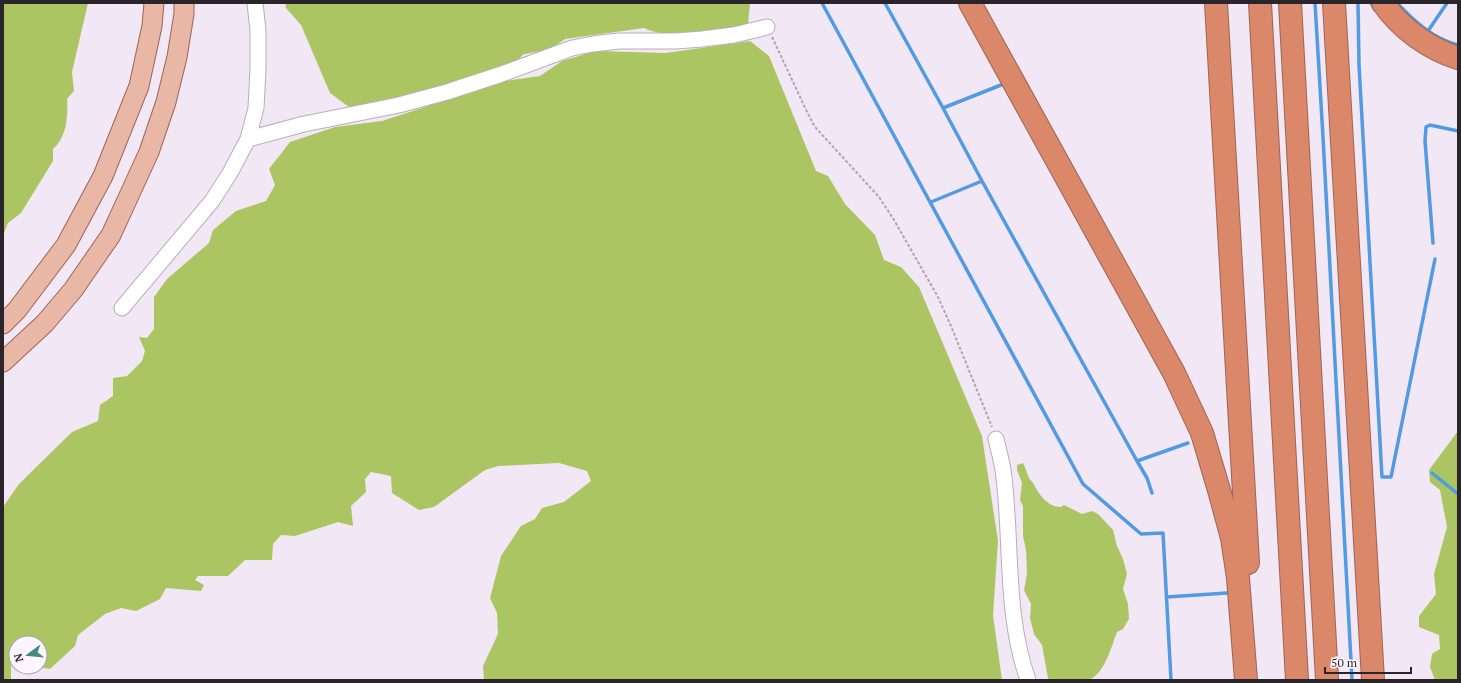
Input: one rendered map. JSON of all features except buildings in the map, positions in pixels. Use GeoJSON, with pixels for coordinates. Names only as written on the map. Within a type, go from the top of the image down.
{"type":"FeatureCollection","features":[{"type":"Feature","properties":{"kind":"highway"},"geometry":{"type":"LineString","coordinates":[[970,3],[1174,374],[1202,433],[1220,490],[1232,538],[1238,578],[1246,680]]}},
{"type":"Feature","properties":{"kind":"highway"},"geometry":{"type":"LineString","coordinates":[[1216,3],[1250,581],[1253,680]]}},
{"type":"Feature","properties":{"kind":"highway"},"geometry":{"type":"LineString","coordinates":[[1260,3],[1297,680]]}},
{"type":"Feature","properties":{"kind":"highway"},"geometry":{"type":"LineString","coordinates":[[1290,3],[1327,680]]}},
{"type":"Feature","properties":{"kind":"highway"},"geometry":{"type":"LineString","coordinates":[[1334,3],[1372,680]]}},
{"type":"Feature","properties":{"kind":"highway"},"geometry":{"type":"LineString","coordinates":[[1383,3],[1397,20],[1410,32],[1441,52],[1458,58]]}},
{"type":"Feature","properties":{"kind":"main road"},"geometry":{"type":"LineString","coordinates":[[3,324],[17,310],[66,245],[103,176],[139,86],[152,26],[154,3]]}},
{"type":"Feature","properties":{"kind":"main road"},"geometry":{"type":"LineString","coordinates":[[3,362],[50,317],[74,290],[111,235],[149,152],[166,102],[177,57],[184,14],[184,3]]}},
{"type":"Feature","properties":{"kind":"street"},"geometry":{"type":"LineString","coordinates":[[122,308],[212,200],[230,173],[248,139],[256,108],[258,31],[255,3]]}},
{"type":"Feature","properties":{"kind":"street"},"geometry":{"type":"LineString","coordinates":[[248,139],[304,124],[399,105],[447,92],[499,75],[572,48],[619,41],[676,41],[702,39],[734,35],[767,27]]}},
{"type":"Feature","properties":{"kind":"street"},"geometry":{"type":"LineString","coordinates":[[996,439],[1004,476],[1012,613],[1017,643],[1028,680]]}},
{"type":"Feature","properties":{"kind":"path"},"geometry":{"type":"LineString","coordinates":[[767,27],[804,107],[815,127],[880,197],[938,297],[996,439]]}},
{"type":"Feature","properties":{"kind":"green space"},"geometry":{"type":"Polygon","coordinates":[[[3,3],[88,3],[72,72],[74,91],[67,99],[67,119],[64,132],[58,144],[53,149],[53,161],[21,213],[8,223],[3,236],[3,3]]]}},
{"type":"Feature","properties":{"kind":"green space"},"geometry":{"type":"Polygon","coordinates":[[[285,3],[750,3],[748,24],[696,34],[669,34],[644,28],[565,39],[549,50],[524,54],[514,63],[440,88],[349,107],[330,93],[301,25],[286,8],[285,3]]]}},
{"type":"Feature","properties":{"kind":"green space"},"geometry":{"type":"Polygon","coordinates":[[[750,41],[769,56],[816,171],[828,176],[845,204],[875,235],[884,260],[901,267],[919,287],[982,436],[998,541],[993,615],[1002,680],[484,680],[483,666],[498,634],[497,613],[490,598],[501,556],[521,526],[535,519],[542,508],[564,502],[591,481],[587,471],[559,463],[498,466],[485,470],[434,507],[419,510],[392,493],[391,476],[371,472],[365,479],[366,492],[351,506],[353,526],[338,522],[295,536],[281,535],[273,544],[272,560],[245,560],[228,576],[198,576],[195,580],[204,585],[201,591],[166,588],[160,599],[136,611],[121,608],[105,614],[78,635],[75,646],[50,669],[48,669],[48,635],[8,635],[8,675],[11,675],[11,680],[3,680],[3,507],[19,484],[72,432],[98,421],[100,405],[113,396],[113,378],[127,376],[142,361],[145,351],[139,337],[147,338],[154,329],[154,297],[167,279],[209,243],[213,230],[236,211],[266,201],[275,185],[269,169],[290,142],[335,127],[382,121],[505,81],[540,76],[562,61],[596,51],[666,53],[750,41]]]}},
{"type":"Feature","properties":{"kind":"green space"},"geometry":{"type":"Polygon","coordinates":[[[1458,431],[1458,680],[1435,680],[1430,667],[1432,654],[1440,649],[1439,635],[1419,627],[1419,616],[1436,594],[1434,574],[1447,527],[1440,490],[1430,482],[1429,470],[1458,431]]]}},
{"type":"Feature","properties":{"kind":"green space"},"geometry":{"type":"Polygon","coordinates":[[[1023,463],[1029,479],[1033,482],[1044,499],[1052,505],[1061,507],[1064,505],[1082,514],[1092,511],[1098,514],[1113,530],[1117,546],[1123,559],[1127,574],[1123,589],[1128,604],[1129,619],[1123,629],[1117,632],[1106,660],[1098,673],[1093,678],[1087,680],[1050,680],[1048,678],[1042,645],[1034,634],[1030,618],[1031,604],[1024,590],[1027,574],[1026,550],[1023,536],[1023,506],[1020,500],[1022,483],[1017,470],[1017,465],[1023,463]]]}},
{"type":"Feature","properties":{"kind":"waterway"},"geometry":{"type":"LineString","coordinates":[[822,3],[1083,484],[1141,534],[1163,533],[1171,680]]}},
{"type":"Feature","properties":{"kind":"waterway"},"geometry":{"type":"LineString","coordinates":[[885,3],[1137,461]]}},
{"type":"Feature","properties":{"kind":"waterway"},"geometry":{"type":"LineString","coordinates":[[1315,3],[1352,680]]}},
{"type":"Feature","properties":{"kind":"waterway"},"geometry":{"type":"LineString","coordinates":[[1358,3],[1359,65],[1382,477],[1391,477],[1435,259]]}},
{"type":"Feature","properties":{"kind":"waterway"},"geometry":{"type":"LineString","coordinates":[[1371,3],[1375,10]]}},
{"type":"Feature","properties":{"kind":"waterway"},"geometry":{"type":"LineString","coordinates":[[1397,3],[1417,23],[1432,34],[1458,45]]}},
{"type":"Feature","properties":{"kind":"waterway"},"geometry":{"type":"LineString","coordinates":[[1428,31],[1447,3]]}},
{"type":"Feature","properties":{"kind":"waterway"},"geometry":{"type":"LineString","coordinates":[[943,108],[1001,85]]}},
{"type":"Feature","properties":{"kind":"waterway"},"geometry":{"type":"LineString","coordinates":[[1433,243],[1425,141],[1426,127],[1430,125],[1458,131]]}},
{"type":"Feature","properties":{"kind":"waterway"},"geometry":{"type":"LineString","coordinates":[[931,202],[982,181]]}},
{"type":"Feature","properties":{"kind":"waterway"},"geometry":{"type":"LineString","coordinates":[[1152,493],[1147,478],[1137,461],[1188,443]]}},
{"type":"Feature","properties":{"kind":"waterway"},"geometry":{"type":"LineString","coordinates":[[1432,473],[1458,494]]}},
{"type":"Feature","properties":{"kind":"waterway"},"geometry":{"type":"LineString","coordinates":[[1167,597],[1227,593]]}}]}
